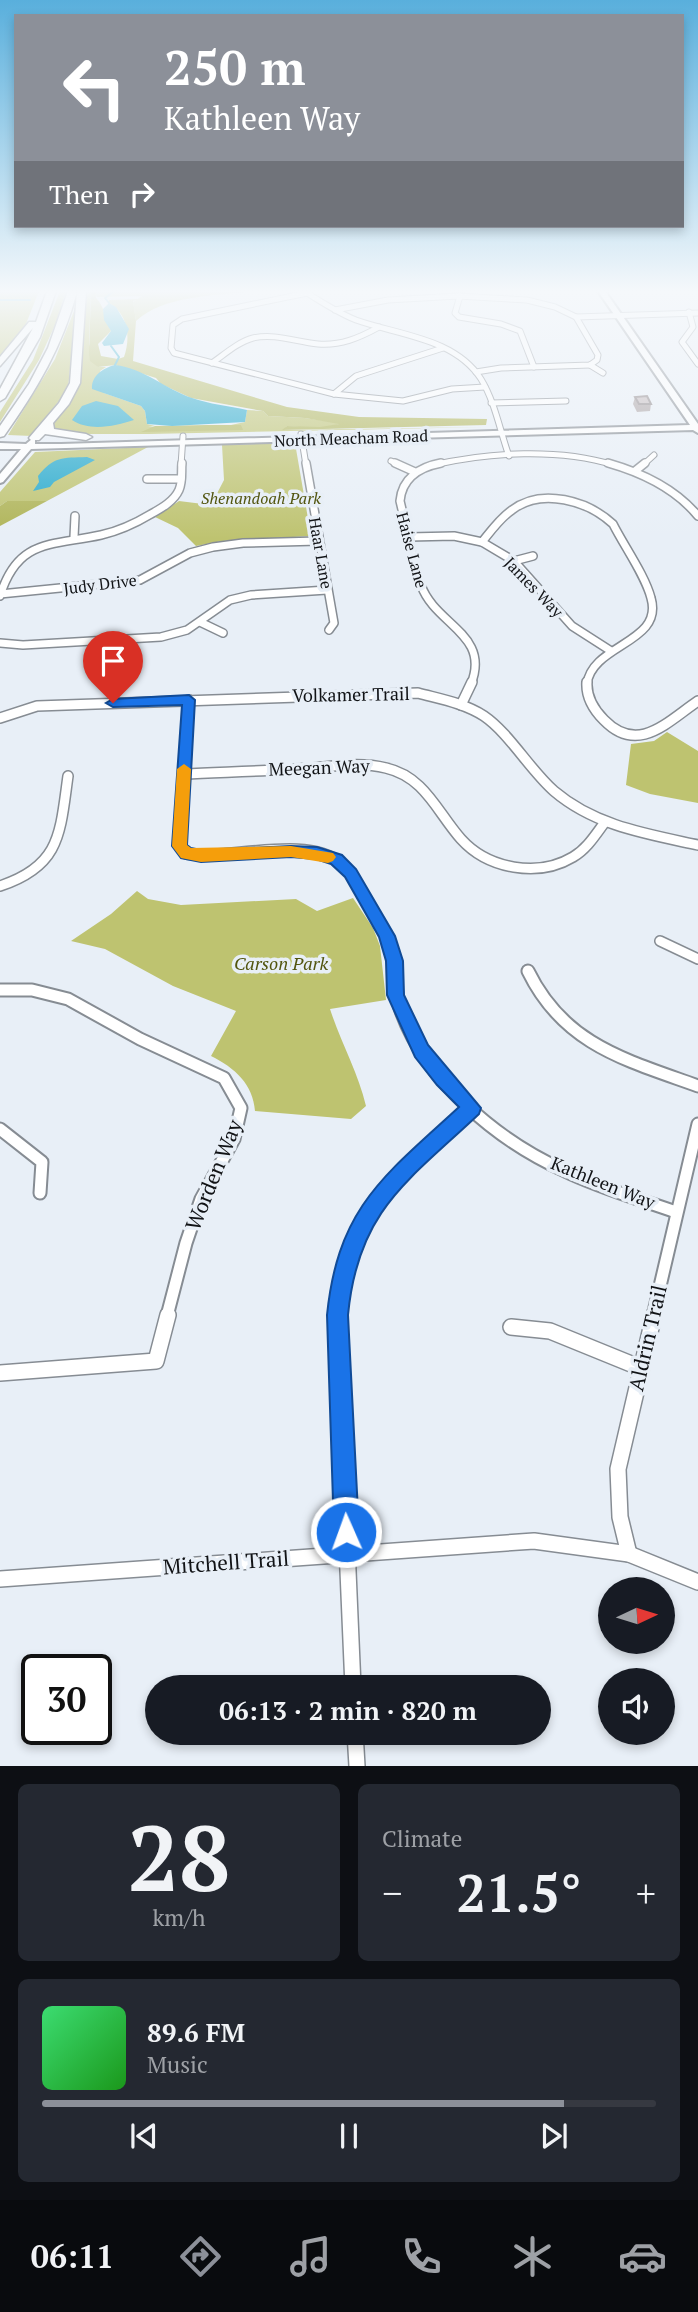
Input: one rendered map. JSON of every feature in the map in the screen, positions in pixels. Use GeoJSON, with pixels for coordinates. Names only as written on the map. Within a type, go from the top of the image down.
{"type":"FeatureCollection","features":[{"type":"Feature","properties":{"kind":"highway"},"geometry":{"type":"LineString","coordinates":[[0,398],[15,373]]}},
{"type":"Feature","properties":{"kind":"highway"},"geometry":{"type":"LineString","coordinates":[[3,439],[39,373]]}},
{"type":"Feature","properties":{"kind":"highway"},"geometry":{"type":"LineString","coordinates":[[32,443],[69,397],[76,373]]}},
{"type":"Feature","properties":{"kind":"highway"},"geometry":{"type":"LineString","coordinates":[[48,423],[49,432],[54,435],[86,437]]}},
{"type":"Feature","properties":{"kind":"main road"},"geometry":{"type":"LineString","coordinates":[[659,373],[697,426]]}},
{"type":"Feature","properties":{"kind":"main road","name":"North Meacham Road"},"geometry":{"type":"LineString","coordinates":[[3,439],[32,443],[697,426]]}},
{"type":"Feature","properties":{"kind":"main road","name":"North Meacham Road"},"geometry":{"type":"LineString","coordinates":[[32,443],[86,437],[183,440]]}},
{"type":"Feature","properties":{"kind":"main road"},"geometry":{"type":"LineString","coordinates":[[0,481],[32,443]]}},
{"type":"Feature","properties":{"kind":"street"},"geometry":{"type":"LineString","coordinates":[[253,373],[334,394],[403,401],[452,389],[485,387]]}},
{"type":"Feature","properties":{"kind":"street"},"geometry":{"type":"LineString","coordinates":[[334,394],[346,382],[364,373]]}},
{"type":"Feature","properties":{"kind":"street"},"geometry":{"type":"LineString","coordinates":[[478,373],[509,456]]}},
{"type":"Feature","properties":{"kind":"street"},"geometry":{"type":"LineString","coordinates":[[491,403],[566,401]]}},
{"type":"Feature","properties":{"kind":"street","name":"Haar Lane"},"geometry":{"type":"LineString","coordinates":[[301,437],[334,623],[329,630]]}},
{"type":"Feature","properties":{"kind":"street"},"geometry":{"type":"LineString","coordinates":[[0,595],[4,578],[29,550],[54,540],[104,534],[166,506],[180,489],[183,440]]}},
{"type":"Feature","properties":{"kind":"street"},"geometry":{"type":"LineString","coordinates":[[635,471],[654,455]]}},
{"type":"Feature","properties":{"kind":"street"},"geometry":{"type":"LineString","coordinates":[[391,461],[415,472],[452,460],[509,456],[561,456],[600,461],[635,471],[673,492],[698,516]]}},
{"type":"Feature","properties":{"kind":"street","name":"Haise Lane"},"geometry":{"type":"LineString","coordinates":[[415,472],[400,492],[426,599],[467,636],[477,654],[476,674],[461,705]]}},
{"type":"Feature","properties":{"kind":"street"},"geometry":{"type":"LineString","coordinates":[[147,479],[180,479]]}},
{"type":"Feature","properties":{"kind":"street"},"geometry":{"type":"LineString","coordinates":[[482,542],[516,506],[537,501],[577,501],[594,508],[613,524],[651,597],[653,610],[650,623],[638,635],[593,665],[586,680],[590,702],[617,732],[632,737],[647,735],[698,701]]}},
{"type":"Feature","properties":{"kind":"street"},"geometry":{"type":"LineString","coordinates":[[505,502],[516,506]]}},
{"type":"Feature","properties":{"kind":"street"},"geometry":{"type":"LineString","coordinates":[[74,537],[75,516]]}},
{"type":"Feature","properties":{"kind":"street","name":"James Way"},"geometry":{"type":"LineString","coordinates":[[410,537],[454,537],[482,542],[514,561],[572,626],[611,651]]}},
{"type":"Feature","properties":{"kind":"street","name":"Judy Drive"},"geometry":{"type":"LineString","coordinates":[[0,595],[140,580],[153,575],[175,560],[213,547],[318,541]]}},
{"type":"Feature","properties":{"kind":"street"},"geometry":{"type":"LineString","coordinates":[[514,561],[533,556]]}},
{"type":"Feature","properties":{"kind":"street"},"geometry":{"type":"LineString","coordinates":[[0,642],[23,645],[161,637],[187,630],[230,600],[251,595],[327,590]]}},
{"type":"Feature","properties":{"kind":"street"},"geometry":{"type":"LineString","coordinates":[[200,622],[223,633]]}},
{"type":"Feature","properties":{"kind":"street","name":"Volkamer Trail"},"geometry":{"type":"LineString","coordinates":[[0,718],[37,706],[391,692],[437,696],[485,717],[554,790],[605,822],[698,845]]}},
{"type":"Feature","properties":{"kind":"street","name":"Kathleen Way"},"geometry":{"type":"LineString","coordinates":[[189,700],[180,846],[186,853],[201,856],[291,851],[317,853],[337,860],[351,873],[387,936],[394,961],[396,995],[421,1051],[443,1080],[472,1108],[513,1140],[564,1171],[676,1212]]}},
{"type":"Feature","properties":{"kind":"street","name":"Meegan Way"},"geometry":{"type":"LineString","coordinates":[[184,774],[362,765],[399,771],[426,792],[462,841],[481,857],[527,869],[550,867],[571,859],[586,847],[605,822]]}},
{"type":"Feature","properties":{"kind":"street"},"geometry":{"type":"LineString","coordinates":[[0,886],[20,881],[46,863],[58,838],[68,776]]}},
{"type":"Feature","properties":{"kind":"street"},"geometry":{"type":"LineString","coordinates":[[660,941],[698,959]]}},
{"type":"Feature","properties":{"kind":"street"},"geometry":{"type":"LineString","coordinates":[[528,971],[534,988],[564,1024],[611,1055],[698,1086]]}},
{"type":"Feature","properties":{"kind":"street","name":"Worden Way"},"geometry":{"type":"LineString","coordinates":[[0,990],[32,990],[68,999],[141,1039],[224,1078],[241,1108],[234,1139],[201,1199],[156,1361],[0,1373]]}},
{"type":"Feature","properties":{"kind":"street"},"geometry":{"type":"LineString","coordinates":[[352,1675],[337,1315],[341,1283],[353,1241],[368,1212],[391,1183],[472,1108]]}},
{"type":"Feature","properties":{"kind":"street","name":"Aldrin Trail"},"geometry":{"type":"LineString","coordinates":[[629,1554],[620,1517],[618,1469],[698,1124]]}},
{"type":"Feature","properties":{"kind":"street"},"geometry":{"type":"LineString","coordinates":[[0,1129],[42,1161],[40,1193]]}},
{"type":"Feature","properties":{"kind":"street"},"geometry":{"type":"LineString","coordinates":[[511,1326],[550,1331],[641,1368]]}},
{"type":"Feature","properties":{"kind":"street","name":"Mitchell Trail"},"geometry":{"type":"LineString","coordinates":[[0,1579],[534,1541],[629,1554],[698,1582]]}},
{"type":"Feature","properties":{"kind":"street"},"geometry":{"type":"LineString","coordinates":[[356,1745],[357,1766]]}},
{"type":"Feature","properties":{"kind":"green space"},"geometry":{"type":"Polygon","coordinates":[[[24,373],[31,373],[0,422],[0,412],[24,373]]]}},
{"type":"Feature","properties":{"kind":"green space"},"geometry":{"type":"Polygon","coordinates":[[[46,373],[70,373],[68,389],[32,436],[8,435],[46,373]]]}},
{"type":"Feature","properties":{"kind":"green space"},"geometry":{"type":"Polygon","coordinates":[[[81,373],[100,373],[104,393],[141,406],[145,411],[147,424],[155,426],[148,427],[241,425],[231,425],[245,422],[247,410],[263,411],[268,416],[340,423],[322,428],[287,426],[284,430],[486,427],[149,434],[68,434],[53,430],[53,424],[72,399],[81,373]]]}},
{"type":"Feature","properties":{"kind":"green space"},"geometry":{"type":"Polygon","coordinates":[[[142,373],[175,373],[287,407],[359,417],[487,419],[486,425],[282,430],[287,426],[320,427],[339,424],[305,418],[268,416],[263,411],[191,398],[161,384],[156,378],[142,373]]]}},
{"type":"Feature","properties":{"kind":"green space"},"geometry":{"type":"Polygon","coordinates":[[[241,425],[243,430],[141,432],[155,426],[241,425]]]}},
{"type":"Feature","properties":{"kind":"green space","name":"Shenandoah Park"},"geometry":{"type":"Polygon","coordinates":[[[295,443],[311,536],[222,541],[196,546],[178,528],[155,517],[179,501],[211,505],[224,480],[222,445],[295,443]]]}},
{"type":"Feature","properties":{"kind":"green space"},"geometry":{"type":"Polygon","coordinates":[[[148,447],[47,501],[7,501],[0,506],[0,492],[35,452],[148,447]]]}},
{"type":"Feature","properties":{"kind":"green space"},"geometry":{"type":"Polygon","coordinates":[[[7,501],[47,501],[0,526],[0,506],[7,501]]]}},
{"type":"Feature","properties":{"kind":"green space"},"geometry":{"type":"Polygon","coordinates":[[[667,732],[698,751],[698,803],[650,794],[626,785],[631,744],[654,741],[667,732]]]}},
{"type":"Feature","properties":{"kind":"green space","name":"Carson Park"},"geometry":{"type":"Polygon","coordinates":[[[137,891],[148,899],[181,905],[296,899],[317,911],[353,898],[373,928],[380,946],[386,1000],[330,1009],[359,1081],[366,1106],[351,1119],[255,1111],[247,1085],[228,1066],[211,1056],[236,1011],[173,986],[105,949],[71,941],[111,914],[137,891]]]}},
{"type":"Feature","properties":{"kind":"water"},"geometry":{"type":"Polygon","coordinates":[[[99,373],[144,373],[192,398],[247,410],[245,422],[172,426],[147,424],[145,411],[141,406],[92,389],[93,380],[99,373]]]}},
{"type":"Feature","properties":{"kind":"water"},"geometry":{"type":"Polygon","coordinates":[[[96,401],[118,406],[134,420],[95,427],[72,420],[82,406],[96,401]]]}},
{"type":"Feature","properties":{"kind":"water"},"geometry":{"type":"Polygon","coordinates":[[[87,457],[95,460],[54,482],[50,487],[33,491],[39,482],[38,476],[54,461],[87,457]]]}},
{"type":"Feature","properties":{"kind":"building"},"geometry":{"type":"Polygon","coordinates":[[[647,396],[651,404],[639,404],[635,397],[647,396]]]}},
{"type":"Feature","properties":{"kind":"slow traffic"},"geometry":{"type":"LineString","coordinates":[[184,769],[180,846],[186,853],[201,856],[291,851],[317,853],[328,857]]}},
{"type":"Feature","properties":{"kind":"route"},"geometry":{"type":"LineString","coordinates":[[113,703],[189,700],[180,846],[186,853],[201,856],[291,851],[317,853],[337,860],[351,873],[387,936],[394,961],[396,995],[421,1051],[443,1080],[472,1108],[391,1183],[368,1212],[353,1241],[341,1283],[337,1315],[346,1532]]}}]}
